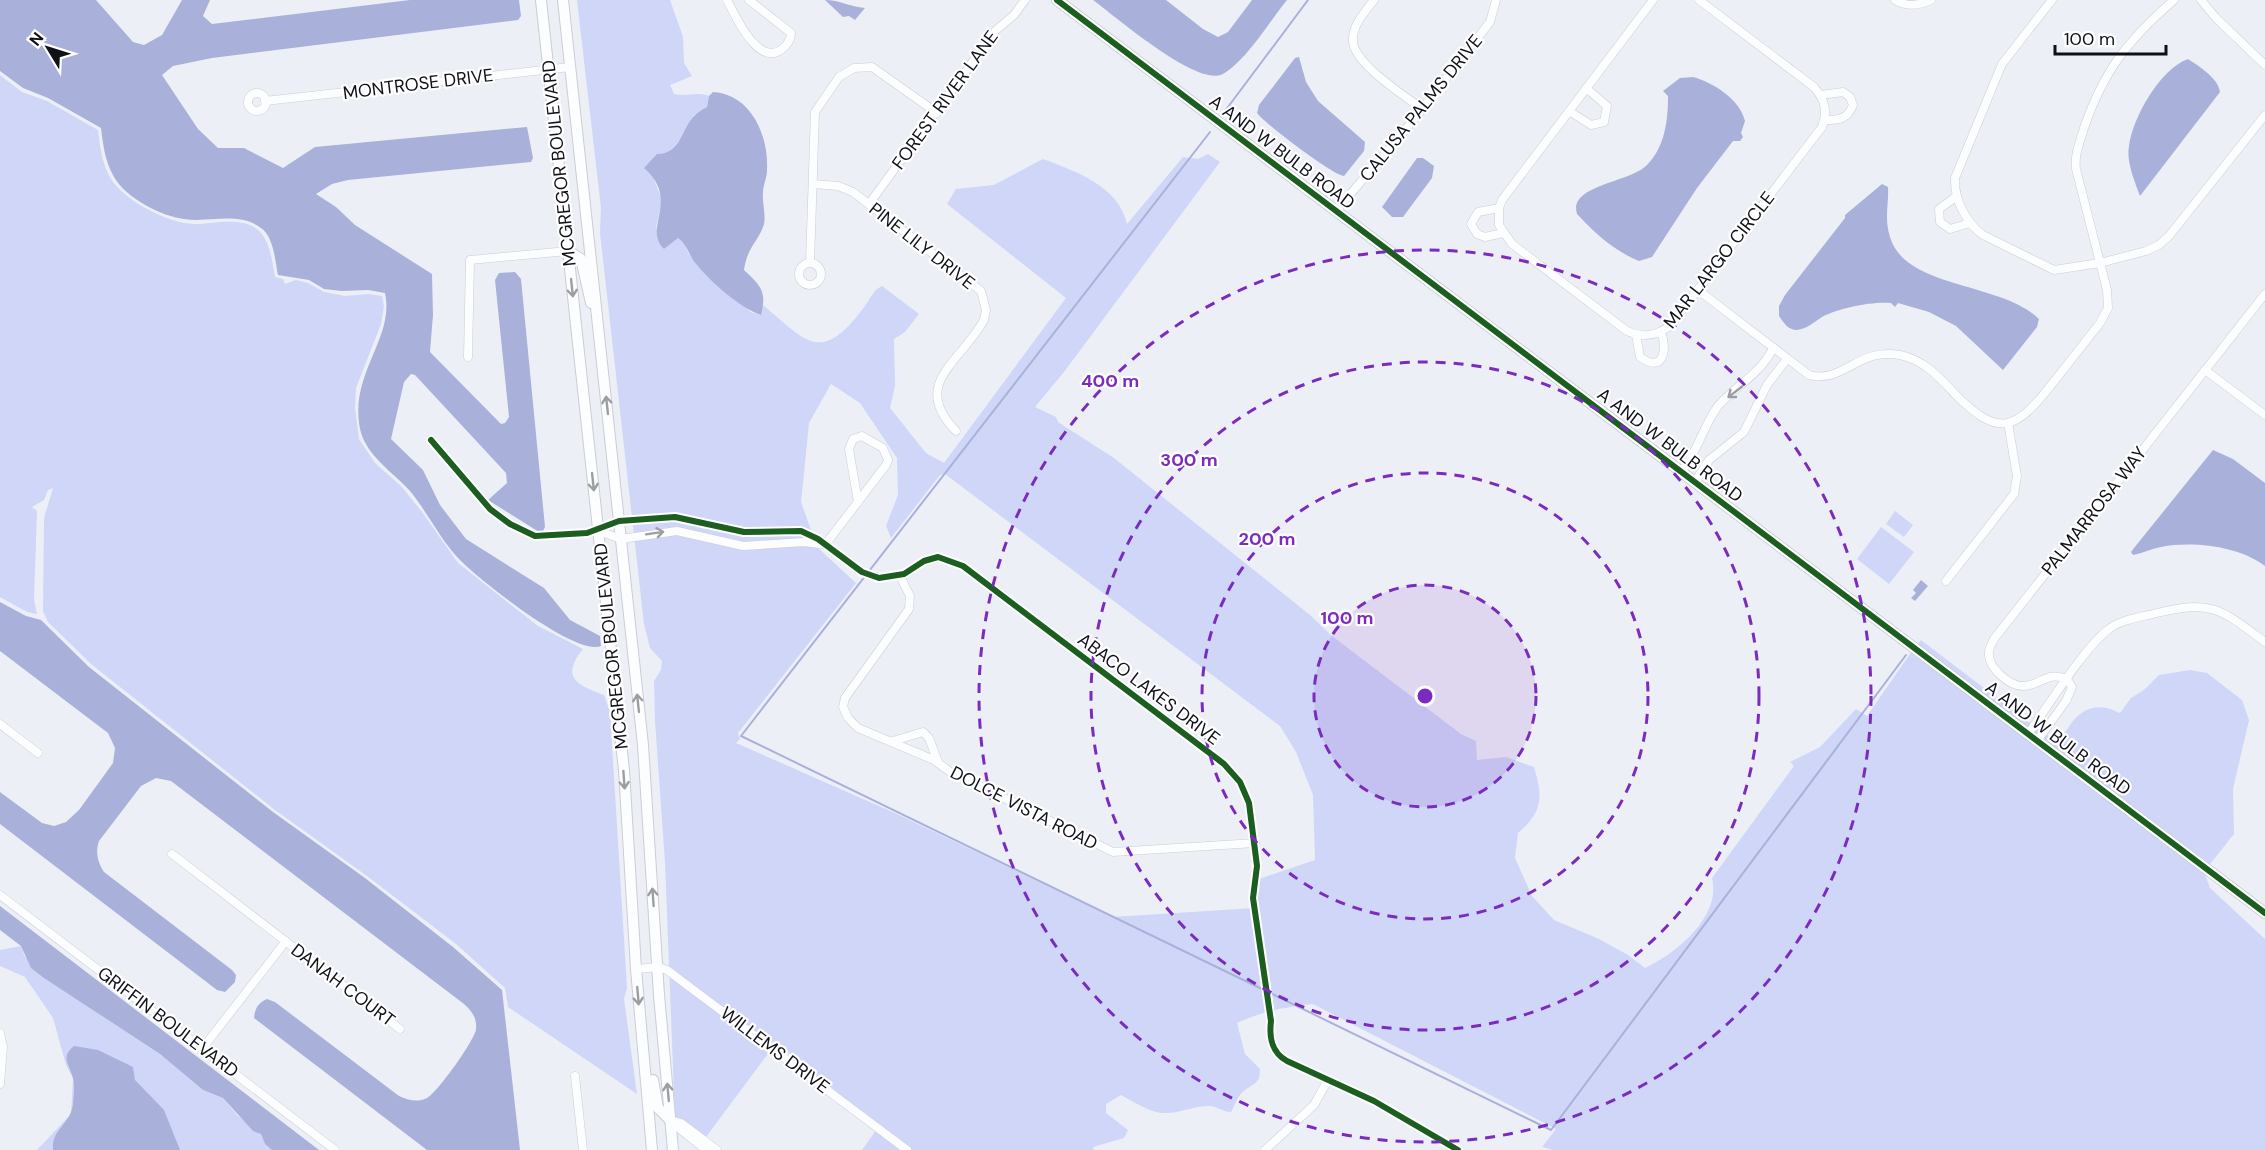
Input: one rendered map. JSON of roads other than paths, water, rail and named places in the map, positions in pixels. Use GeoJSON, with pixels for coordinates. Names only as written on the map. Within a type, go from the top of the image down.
{"type":"FeatureCollection","features":[{"type":"Feature","properties":{"kind":"main road","name":"MCGREGOR BOULEVARD"},"geometry":{"type":"LineString","coordinates":[[541,0],[624,770],[636,969],[652,1150]]}},
{"type":"Feature","properties":{"kind":"main road"},"geometry":{"type":"LineString","coordinates":[[558,0],[563,5]]}},
{"type":"Feature","properties":{"kind":"main road","name":"A AND W BULB ROAD"},"geometry":{"type":"LineString","coordinates":[[1057,0],[2265,913]]}},
{"type":"Feature","properties":{"kind":"main road","name":"MCGREGOR BOULEVARD"},"geometry":{"type":"LineString","coordinates":[[563,5],[643,745],[657,967],[674,1150]]}},
{"type":"Feature","properties":{"kind":"main road"},"geometry":{"type":"LineString","coordinates":[[568,251],[581,259],[589,299],[597,317]]}},
{"type":"Feature","properties":{"kind":"main road"},"geometry":{"type":"LineString","coordinates":[[641,1028],[647,1039],[656,1103],[663,1116],[670,1120]]}},
{"type":"Feature","properties":{"kind":"street"},"geometry":{"type":"LineString","coordinates":[[727,0],[748,38],[768,53],[776,53],[788,43],[791,33],[749,0]]}},
{"type":"Feature","properties":{"kind":"street","name":"FOREST RIVER LANE"},"geometry":{"type":"LineString","coordinates":[[869,204],[995,31],[1014,15],[1025,0]]}},
{"type":"Feature","properties":{"kind":"street"},"geometry":{"type":"LineString","coordinates":[[1374,0],[1358,20],[1352,39],[1354,48],[1361,59],[1374,71],[1422,109]]}},
{"type":"Feature","properties":{"kind":"street","name":"CALUSA PALMS DRIVE"},"geometry":{"type":"LineString","coordinates":[[1336,211],[1422,109],[1490,22],[1496,0]]}},
{"type":"Feature","properties":{"kind":"street"},"geometry":{"type":"LineString","coordinates":[[1653,0],[1503,200],[1498,217],[1503,233],[1521,251],[1627,331],[1636,335],[1641,357],[1648,363],[1657,363],[1663,358],[1666,349],[1661,332]]}},
{"type":"Feature","properties":{"kind":"street"},"geometry":{"type":"LineString","coordinates":[[1699,0],[1814,87],[1821,95],[1826,111],[1825,120],[1843,118],[1850,114],[1853,105],[1850,97],[1843,92],[1821,95]]}},
{"type":"Feature","properties":{"kind":"street"},"geometry":{"type":"LineString","coordinates":[[1895,0],[1902,4],[1917,6],[1931,0]]}},
{"type":"Feature","properties":{"kind":"street"},"geometry":{"type":"LineString","coordinates":[[2052,0],[2002,64],[1958,169],[1955,187],[1957,196],[1970,224],[1983,235],[2054,270],[2100,263],[2154,248],[2165,241],[2265,115]]}},
{"type":"Feature","properties":{"kind":"street"},"geometry":{"type":"LineString","coordinates":[[1698,290],[1801,370],[1818,377],[1836,374],[1858,360],[1874,355],[1908,357],[1933,371],[1978,417],[1995,423],[2019,420],[2034,407],[2105,316],[2108,299],[2076,169],[2076,151],[2102,81],[2137,33],[2174,0]]}},
{"type":"Feature","properties":{"kind":"street"},"geometry":{"type":"LineString","coordinates":[[2201,0],[2216,18],[2265,65]]}},
{"type":"Feature","properties":{"kind":"street"},"geometry":{"type":"LineString","coordinates":[[810,262],[815,112],[834,83],[846,71],[863,66],[881,71],[937,113]]}},
{"type":"Feature","properties":{"kind":"street","name":"MONTROSE DRIVE"},"geometry":{"type":"LineString","coordinates":[[265,101],[570,67]]}},
{"type":"Feature","properties":{"kind":"street"},"geometry":{"type":"LineString","coordinates":[[1569,111],[1591,124],[1604,122],[1607,106],[1586,88]]}},
{"type":"Feature","properties":{"kind":"street","name":"MAR LARGO CIRCLE"},"geometry":{"type":"LineString","coordinates":[[1636,335],[1647,336],[1661,332],[1698,290],[1825,120]]}},
{"type":"Feature","properties":{"kind":"street","name":"PINE LILY DRIVE"},"geometry":{"type":"LineString","coordinates":[[813,184],[846,188],[975,284],[985,300],[984,320],[938,386],[935,396],[939,412],[956,431]]}},
{"type":"Feature","properties":{"kind":"street"},"geometry":{"type":"LineString","coordinates":[[1957,196],[1939,209],[1940,222],[1950,229],[1970,224]]}},
{"type":"Feature","properties":{"kind":"street"},"geometry":{"type":"LineString","coordinates":[[1499,208],[1478,212],[1471,224],[1477,234],[1485,237],[1503,233]]}},
{"type":"Feature","properties":{"kind":"street"},"geometry":{"type":"LineString","coordinates":[[468,357],[470,260],[568,251]]}},
{"type":"Feature","properties":{"kind":"street","name":"PALMARROSA WAY"},"geometry":{"type":"LineString","coordinates":[[2067,679],[2056,675],[2023,686],[2015,684],[1993,666],[1988,653],[1994,639],[2265,294]]}},
{"type":"Feature","properties":{"kind":"street"},"geometry":{"type":"LineString","coordinates":[[1681,472],[1693,457],[1719,406],[1758,371],[1773,348]]}},
{"type":"Feature","properties":{"kind":"street"},"geometry":{"type":"LineString","coordinates":[[1695,482],[1709,460],[1744,432],[1767,385],[1787,359]]}},
{"type":"Feature","properties":{"kind":"street"},"geometry":{"type":"LineString","coordinates":[[2205,370],[2265,415]]}},
{"type":"Feature","properties":{"kind":"street"},"geometry":{"type":"LineString","coordinates":[[1946,581],[2014,494],[2017,476],[2008,423]]}},
{"type":"Feature","properties":{"kind":"street"},"geometry":{"type":"LineString","coordinates":[[825,545],[858,502],[888,460],[883,448],[862,436],[853,439],[849,449],[858,502]]}},
{"type":"Feature","properties":{"kind":"street"},"geometry":{"type":"LineString","coordinates":[[431,440],[490,509],[517,529],[547,537],[598,531],[619,521],[675,517],[744,531],[801,531],[867,575],[879,578],[900,576]]}},
{"type":"Feature","properties":{"kind":"street"},"geometry":{"type":"LineString","coordinates":[[598,531],[621,539],[676,531],[732,546],[754,547],[804,542],[825,545]]}},
{"type":"Feature","properties":{"kind":"street","name":"ABACO LAKES DRIVE"},"geometry":{"type":"LineString","coordinates":[[900,576],[931,558],[947,558],[963,566],[1224,764],[1245,792],[1255,843],[1257,866],[1252,891],[1270,1013],[1271,1039],[1276,1052],[1287,1061],[1374,1101],[1458,1150]]}},
{"type":"Feature","properties":{"kind":"street","name":"DOLCE VISTA ROAD"},"geometry":{"type":"LineString","coordinates":[[900,576],[910,596],[909,609],[849,690],[843,708],[848,718],[858,728],[938,763],[949,771],[1113,852],[1255,843]]}},
{"type":"Feature","properties":{"kind":"street"},"geometry":{"type":"LineString","coordinates":[[2028,734],[2067,679],[2109,629],[2121,622],[2186,606],[2202,606],[2218,610],[2265,642]]}},
{"type":"Feature","properties":{"kind":"street"},"geometry":{"type":"LineString","coordinates":[[2037,741],[2066,701],[2072,687],[2067,679]]}},
{"type":"Feature","properties":{"kind":"street"},"geometry":{"type":"LineString","coordinates":[[0,724],[38,753]]}},
{"type":"Feature","properties":{"kind":"street","name":"DOLCE VISTA ROAD"},"geometry":{"type":"LineString","coordinates":[[892,741],[923,732],[929,738],[938,763]]}},
{"type":"Feature","properties":{"kind":"street","name":"DANAH COURT"},"geometry":{"type":"LineString","coordinates":[[172,854],[400,1029]]}},
{"type":"Feature","properties":{"kind":"street","name":"GRIFFIN BOULEVARD"},"geometry":{"type":"LineString","coordinates":[[0,895],[335,1150]]}},
{"type":"Feature","properties":{"kind":"street","name":"DANAH COURT"},"geometry":{"type":"LineString","coordinates":[[202,1049],[286,941]]}},
{"type":"Feature","properties":{"kind":"street"},"geometry":{"type":"LineString","coordinates":[[636,969],[657,967]]}},
{"type":"Feature","properties":{"kind":"street","name":"WILLEMS DRIVE"},"geometry":{"type":"LineString","coordinates":[[657,967],[668,970],[691,986],[908,1150]]}},
{"type":"Feature","properties":{"kind":"street"},"geometry":{"type":"LineString","coordinates":[[0,1033],[3,1047],[0,1084]]}},
{"type":"Feature","properties":{"kind":"street"},"geometry":{"type":"LineString","coordinates":[[575,1076],[583,1150]]}},
{"type":"Feature","properties":{"kind":"street"},"geometry":{"type":"LineString","coordinates":[[1265,1150],[1314,1105],[1328,1080]]}},
{"type":"Feature","properties":{"kind":"street"},"geometry":{"type":"LineString","coordinates":[[670,1120],[706,1150]]}},
{"type":"Feature","properties":{"kind":"street"},"geometry":{"type":"LineString","coordinates":[[670,1120],[681,1123],[717,1150]]}},
{"type":"Feature","properties":{"kind":"waterway"},"geometry":{"type":"LineString","coordinates":[[1225,111],[1308,0]]}},
{"type":"Feature","properties":{"kind":"waterway"},"geometry":{"type":"LineString","coordinates":[[1210,132],[741,736],[1264,990]]}},
{"type":"Feature","properties":{"kind":"waterway"},"geometry":{"type":"LineString","coordinates":[[1270,993],[1551,1130],[1906,655]]}}]}
